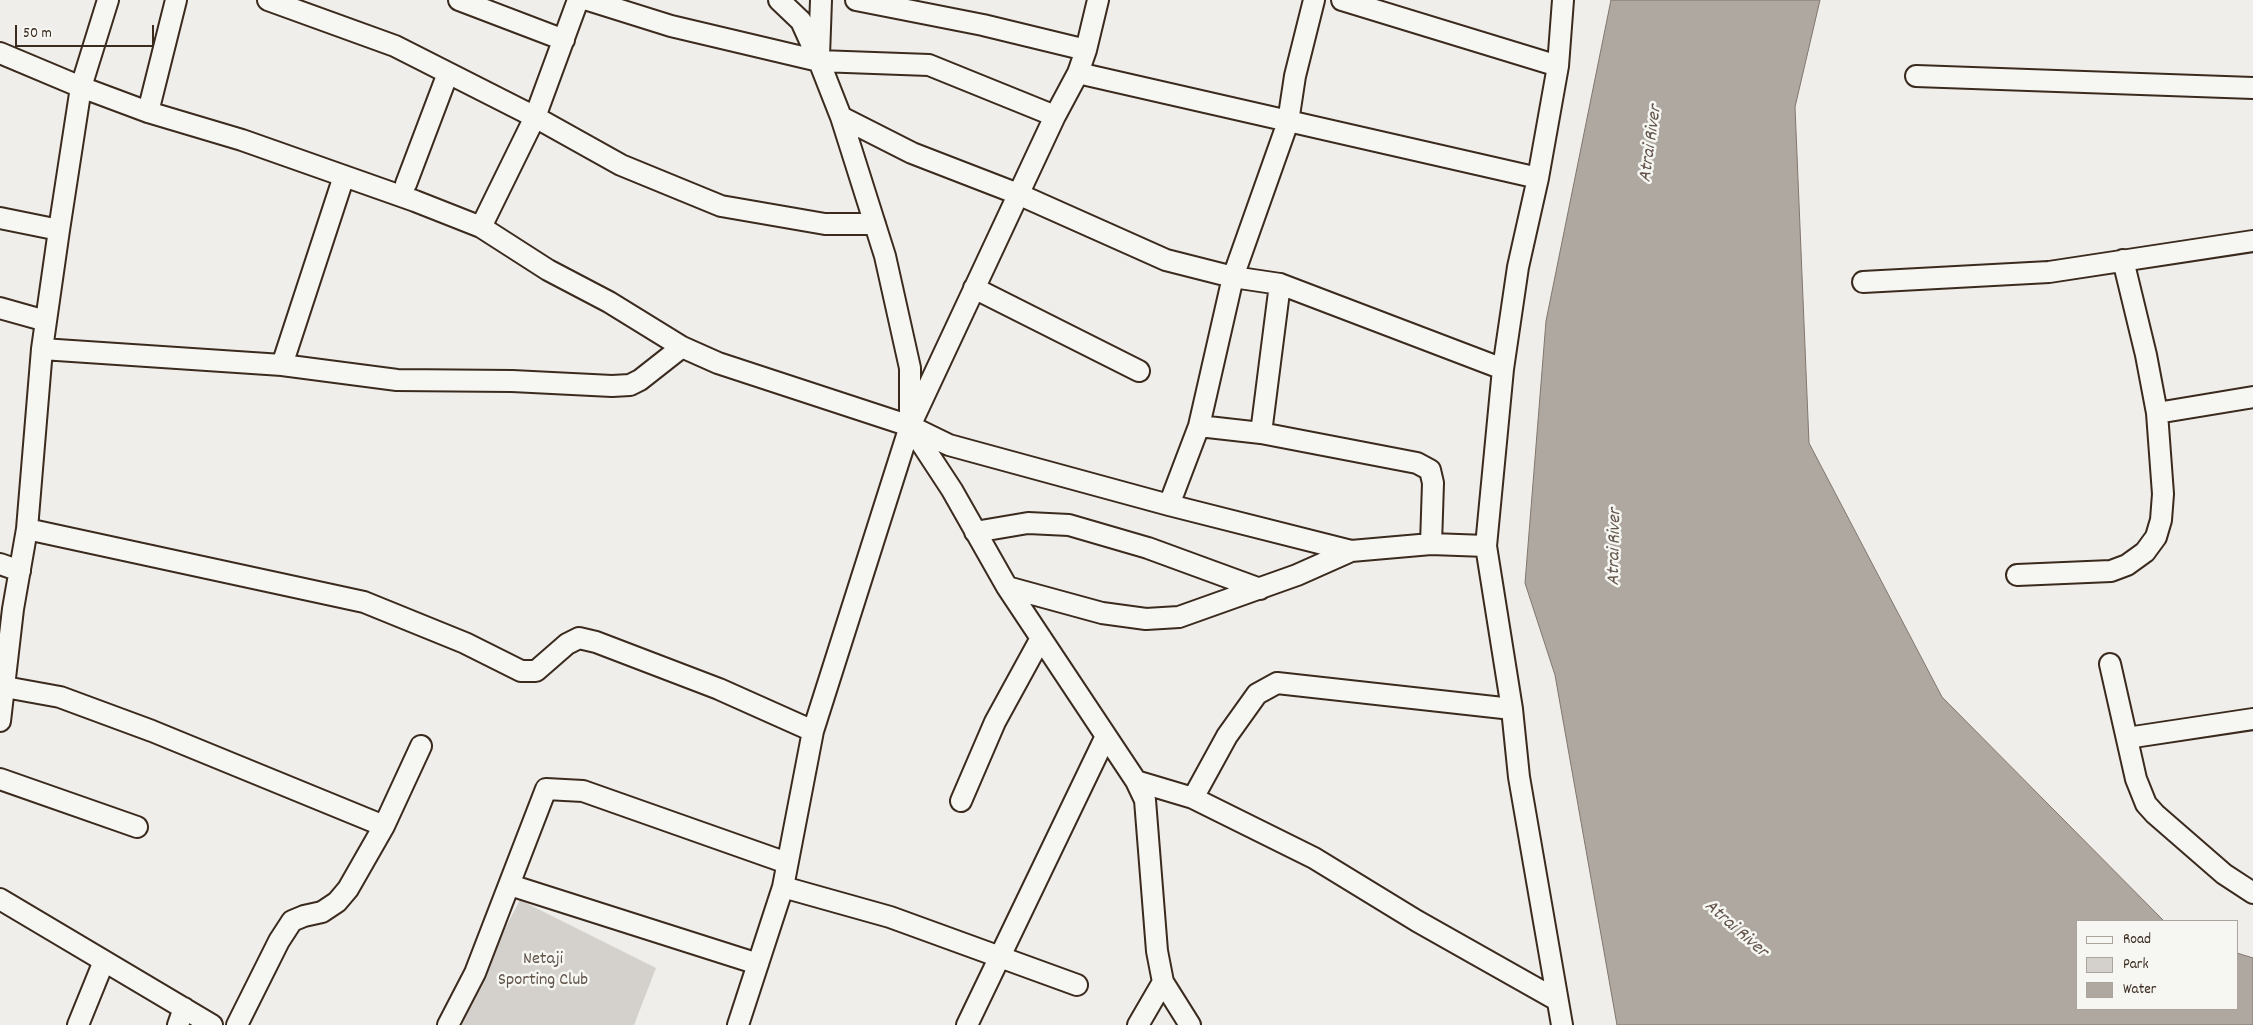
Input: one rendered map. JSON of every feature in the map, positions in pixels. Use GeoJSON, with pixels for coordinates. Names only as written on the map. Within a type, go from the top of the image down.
{"type":"FeatureCollection","features":[{"type":"Feature","properties":{"kind":"street"},"geometry":{"type":"LineString","coordinates":[[0,721],[13,609],[27,529],[42,350],[59,230],[81,87],[108,0]]}},
{"type":"Feature","properties":{"kind":"street"},"geometry":{"type":"LineString","coordinates":[[148,112],[176,0]]}},
{"type":"Feature","properties":{"kind":"street"},"geometry":{"type":"LineString","coordinates":[[268,0],[396,46],[535,116],[620,166],[721,206],[825,224],[875,224]]}},
{"type":"Feature","properties":{"kind":"street"},"geometry":{"type":"LineString","coordinates":[[459,0],[564,40]]}},
{"type":"Feature","properties":{"kind":"street"},"geometry":{"type":"LineString","coordinates":[[481,227],[535,116],[578,0]]}},
{"type":"Feature","properties":{"kind":"street"},"geometry":{"type":"LineString","coordinates":[[588,0],[671,26],[819,61],[929,65],[1055,116]]}},
{"type":"Feature","properties":{"kind":"street"},"geometry":{"type":"LineString","coordinates":[[779,0],[801,21],[819,61],[841,117],[885,256],[910,368],[910,426],[952,490],[1007,587],[1136,780],[1145,800],[1157,950],[1163,982],[1190,1025]]}},
{"type":"Feature","properties":{"kind":"street"},"geometry":{"type":"LineString","coordinates":[[819,61],[821,0]]}},
{"type":"Feature","properties":{"kind":"street"},"geometry":{"type":"LineString","coordinates":[[856,0],[983,25],[1086,50]]}},
{"type":"Feature","properties":{"kind":"street"},"geometry":{"type":"LineString","coordinates":[[738,1025],[783,886],[813,731],[910,426],[1055,116],[1078,73],[1086,50],[1098,0]]}},
{"type":"Feature","properties":{"kind":"street"},"geometry":{"type":"LineString","coordinates":[[1169,505],[1199,426],[1233,277],[1288,122],[1295,76],[1314,0]]}},
{"type":"Feature","properties":{"kind":"street"},"geometry":{"type":"LineString","coordinates":[[1342,0],[1558,66]]}},
{"type":"Feature","properties":{"kind":"street"},"geometry":{"type":"LineString","coordinates":[[1562,1025],[1519,776],[1512,709],[1486,546],[1503,369],[1518,267],[1538,178],[1558,66],[1563,0]]}},
{"type":"Feature","properties":{"kind":"street"},"geometry":{"type":"LineString","coordinates":[[0,53],[81,87],[148,112],[242,140],[481,227],[548,270],[609,302],[682,347],[718,363],[910,426],[949,444],[1169,505],[1350,550],[1431,544],[1486,546]]}},
{"type":"Feature","properties":{"kind":"street"},"geometry":{"type":"LineString","coordinates":[[406,184],[448,72]]}},
{"type":"Feature","properties":{"kind":"street"},"geometry":{"type":"LineString","coordinates":[[1078,73],[1538,178]]}},
{"type":"Feature","properties":{"kind":"street"},"geometry":{"type":"LineString","coordinates":[[1916,76],[2253,88]]}},
{"type":"Feature","properties":{"kind":"street"},"geometry":{"type":"LineString","coordinates":[[841,117],[912,153],[1018,194],[1166,260],[1233,277],[1280,284],[1503,369]]}},
{"type":"Feature","properties":{"kind":"street"},"geometry":{"type":"LineString","coordinates":[[282,365],[344,176]]}},
{"type":"Feature","properties":{"kind":"street"},"geometry":{"type":"LineString","coordinates":[[0,218],[59,230]]}},
{"type":"Feature","properties":{"kind":"street"},"geometry":{"type":"LineString","coordinates":[[1863,282],[2049,272],[2253,242]]}},
{"type":"Feature","properties":{"kind":"street"},"geometry":{"type":"LineString","coordinates":[[2017,575],[2111,571],[2127,565],[2145,552],[2156,537],[2161,520],[2163,494],[2157,413],[2146,355],[2123,260]]}},
{"type":"Feature","properties":{"kind":"street"},"geometry":{"type":"LineString","coordinates":[[1261,433],[1280,284]]}},
{"type":"Feature","properties":{"kind":"street"},"geometry":{"type":"LineString","coordinates":[[974,288],[1139,371]]}},
{"type":"Feature","properties":{"kind":"street"},"geometry":{"type":"LineString","coordinates":[[0,308],[46,321]]}},
{"type":"Feature","properties":{"kind":"street"},"geometry":{"type":"LineString","coordinates":[[42,350],[282,365],[397,380],[612,386],[630,385],[640,380],[682,347]]}},
{"type":"Feature","properties":{"kind":"street"},"geometry":{"type":"LineString","coordinates":[[2157,413],[2253,397]]}},
{"type":"Feature","properties":{"kind":"street"},"geometry":{"type":"LineString","coordinates":[[1199,426],[1261,433],[1417,463],[1430,470],[1433,483],[1431,544]]}},
{"type":"Feature","properties":{"kind":"street"},"geometry":{"type":"LineString","coordinates":[[975,532],[1028,523],[1069,526],[1148,548],[1260,589]]}},
{"type":"Feature","properties":{"kind":"street"},"geometry":{"type":"LineString","coordinates":[[27,529],[364,602],[465,643],[521,671],[536,671],[566,644],[579,638],[596,642],[718,688],[813,731]]}},
{"type":"Feature","properties":{"kind":"street"},"geometry":{"type":"LineString","coordinates":[[1007,587],[1102,613],[1146,619],[1179,617],[1297,576],[1350,550]]}},
{"type":"Feature","properties":{"kind":"street"},"geometry":{"type":"LineString","coordinates":[[0,564],[20,571]]}},
{"type":"Feature","properties":{"kind":"street"},"geometry":{"type":"LineString","coordinates":[[961,801],[995,722],[1041,638]]}},
{"type":"Feature","properties":{"kind":"street"},"geometry":{"type":"LineString","coordinates":[[2110,664],[2136,780],[2146,804],[2224,874],[2253,893]]}},
{"type":"Feature","properties":{"kind":"street"},"geometry":{"type":"LineString","coordinates":[[1193,798],[1228,736],[1257,694],[1277,683],[1512,709]]}},
{"type":"Feature","properties":{"kind":"street"},"geometry":{"type":"LineString","coordinates":[[5,687],[60,697],[152,731],[384,826]]}},
{"type":"Feature","properties":{"kind":"street"},"geometry":{"type":"LineString","coordinates":[[2126,738],[2253,719]]}},
{"type":"Feature","properties":{"kind":"street"},"geometry":{"type":"LineString","coordinates":[[967,1025],[998,955],[1106,736]]}},
{"type":"Feature","properties":{"kind":"street"},"geometry":{"type":"LineString","coordinates":[[237,1025],[279,941],[292,921],[322,912],[336,902],[348,889],[384,826],[422,746]]}},
{"type":"Feature","properties":{"kind":"street"},"geometry":{"type":"LineString","coordinates":[[0,779],[138,827]]}},
{"type":"Feature","properties":{"kind":"street"},"geometry":{"type":"LineString","coordinates":[[1136,780],[1193,798],[1314,858],[1417,921],[1557,1000]]}},
{"type":"Feature","properties":{"kind":"street"},"geometry":{"type":"LineString","coordinates":[[448,1025],[475,973],[546,789],[583,791],[787,863]]}},
{"type":"Feature","properties":{"kind":"street"},"geometry":{"type":"LineString","coordinates":[[510,885],[758,964]]}},
{"type":"Feature","properties":{"kind":"street"},"geometry":{"type":"LineString","coordinates":[[783,886],[890,917],[1077,985]]}},
{"type":"Feature","properties":{"kind":"street"},"geometry":{"type":"LineString","coordinates":[[0,899],[104,961],[181,1017],[212,1025]]}},
{"type":"Feature","properties":{"kind":"street"},"geometry":{"type":"LineString","coordinates":[[78,1025],[104,961]]}},
{"type":"Feature","properties":{"kind":"street"},"geometry":{"type":"LineString","coordinates":[[1138,1025],[1163,982]]}},
{"type":"Feature","properties":{"kind":"green space","name":"Netaji Sporting Club"},"geometry":{"type":"Polygon","coordinates":[[[520,900],[656,968],[634,1025],[454,1025],[520,900]]]}},
{"type":"Feature","properties":{"kind":"water","name":"Atrai River"},"geometry":{"type":"Polygon","coordinates":[[[1611,0],[1820,0],[1795,107],[1809,443],[1942,697],[2163,920],[2076,920],[2076,1010],[2238,1010],[2238,953],[2253,958],[2253,1025],[1617,1025],[1555,675],[1525,583],[1546,321],[1611,0]]]}}]}
